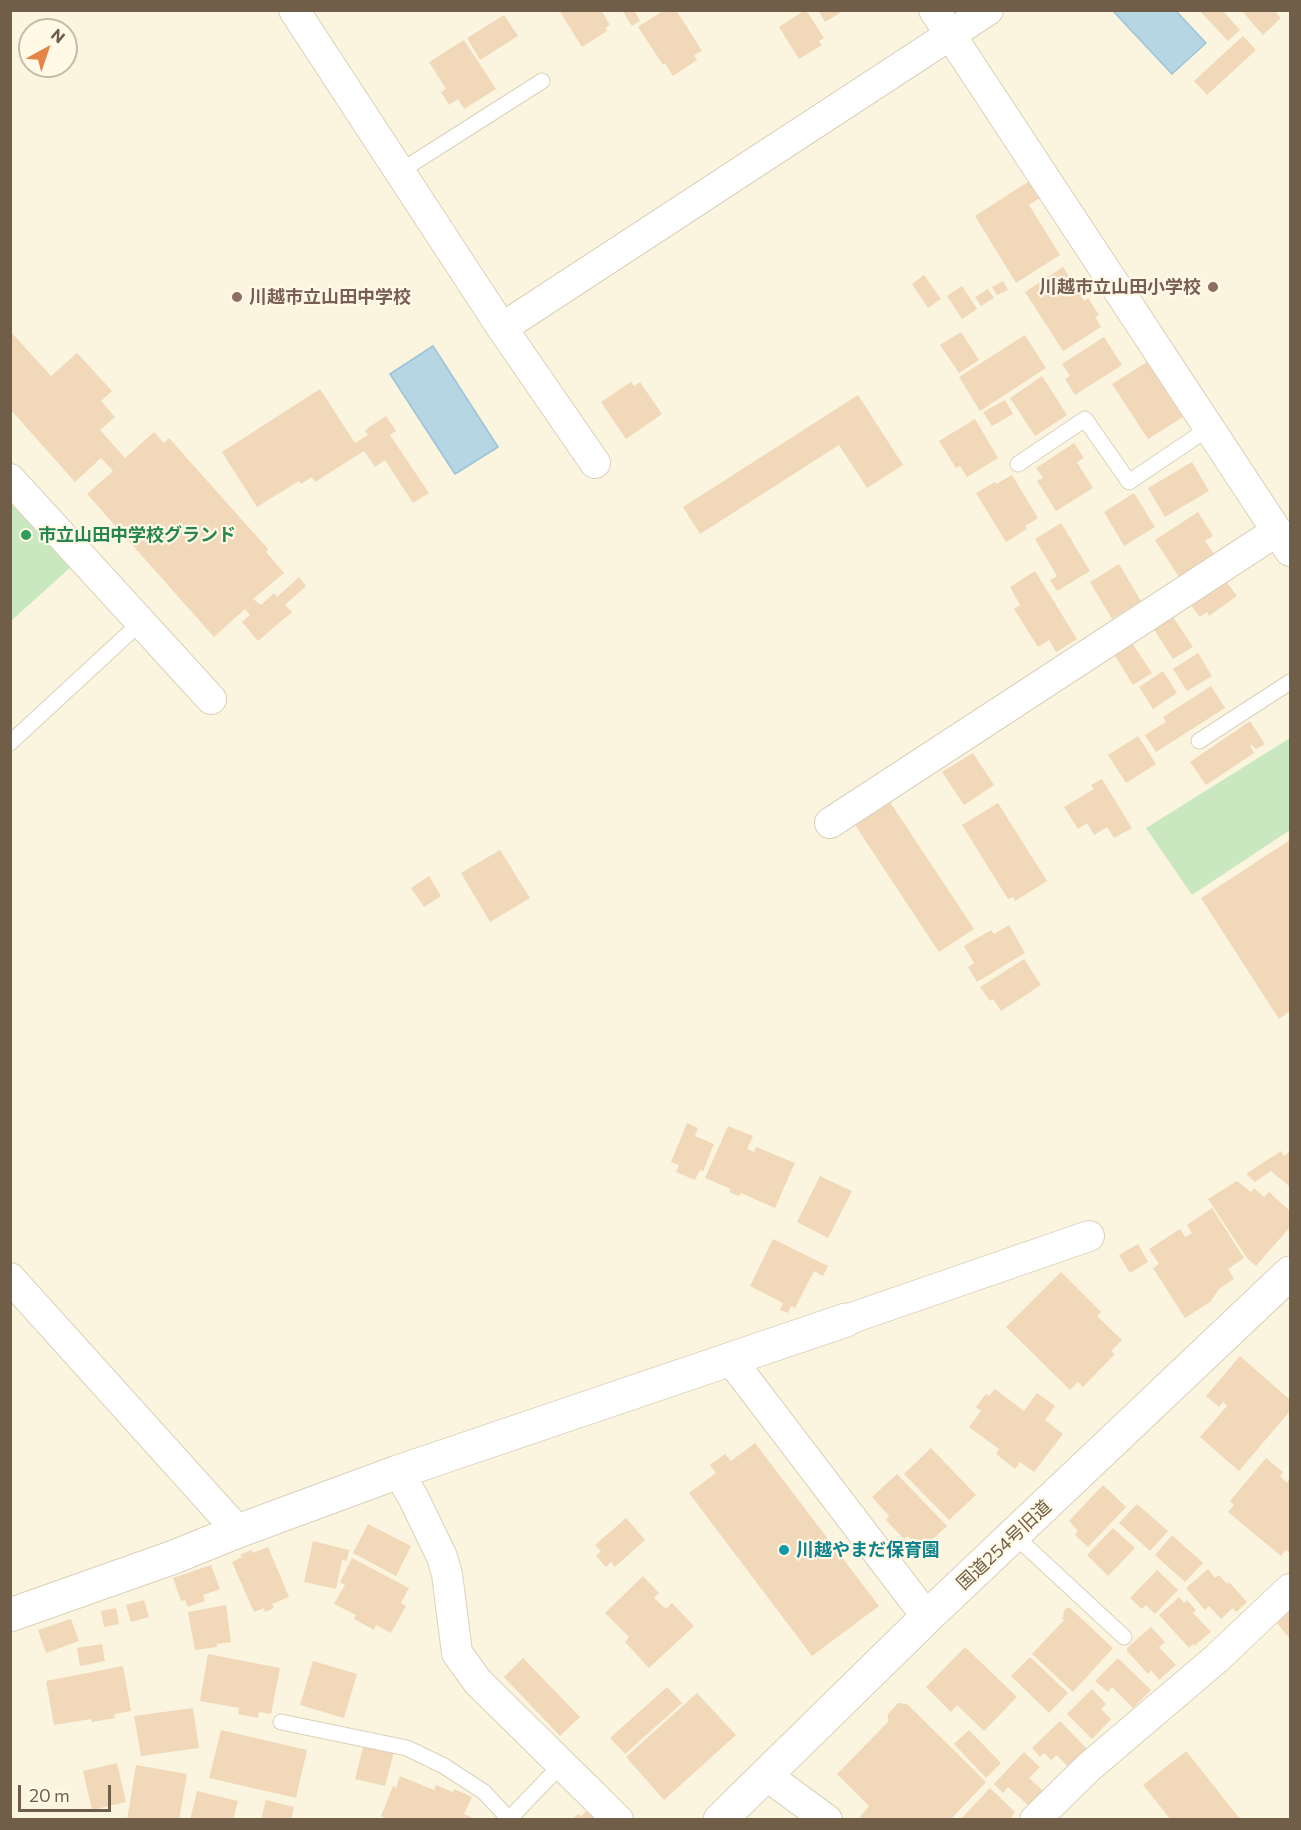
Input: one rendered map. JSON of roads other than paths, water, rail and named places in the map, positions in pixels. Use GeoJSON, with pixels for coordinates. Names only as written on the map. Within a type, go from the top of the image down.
{"type":"FeatureCollection","features":[{"type":"Feature","properties":{"kind":"street"},"geometry":{"type":"LineString","coordinates":[[294,10],[502,328],[595,463]]}},
{"type":"Feature","properties":{"kind":"street"},"geometry":{"type":"LineString","coordinates":[[830,823],[1284,541],[934,10]]}},
{"type":"Feature","properties":{"kind":"street"},"geometry":{"type":"LineString","coordinates":[[502,328],[988,10]]}},
{"type":"Feature","properties":{"kind":"street"},"geometry":{"type":"LineString","coordinates":[[10,479],[211,699]]}},
{"type":"Feature","properties":{"kind":"street"},"geometry":{"type":"LineString","coordinates":[[10,1615],[174,1557],[398,1472],[1089,1236]]}},
{"type":"Feature","properties":{"kind":"street","name":"国道254号旧道"},"geometry":{"type":"LineString","coordinates":[[720,1820],[927,1617],[1290,1274]]}},
{"type":"Feature","properties":{"kind":"street"},"geometry":{"type":"LineString","coordinates":[[10,1278],[238,1531]]}},
{"type":"Feature","properties":{"kind":"street"},"geometry":{"type":"LineString","coordinates":[[731,1360],[927,1617]]}},
{"type":"Feature","properties":{"kind":"street"},"geometry":{"type":"LineString","coordinates":[[398,1472],[413,1497],[442,1557],[447,1574],[457,1653],[478,1682],[618,1820]]}},
{"type":"Feature","properties":{"kind":"street"},"geometry":{"type":"LineString","coordinates":[[1035,1820],[1089,1767],[1216,1659],[1290,1589]]}},
{"type":"Feature","properties":{"kind":"street"},"geometry":{"type":"LineString","coordinates":[[766,1775],[826,1820]]}},
{"type":"Feature","properties":{"kind":"lane"},"geometry":{"type":"LineString","coordinates":[[399,172],[542,81]]}},
{"type":"Feature","properties":{"kind":"lane"},"geometry":{"type":"LineString","coordinates":[[1018,465],[1085,419],[1129,482],[1209,428]]}},
{"type":"Feature","properties":{"kind":"lane"},"geometry":{"type":"LineString","coordinates":[[10,743],[141,622]]}},
{"type":"Feature","properties":{"kind":"lane"},"geometry":{"type":"LineString","coordinates":[[1199,741],[1290,682]]}},
{"type":"Feature","properties":{"kind":"lane"},"geometry":{"type":"LineString","coordinates":[[1014,1535],[1124,1637]]}},
{"type":"Feature","properties":{"kind":"lane"},"geometry":{"type":"LineString","coordinates":[[281,1722],[407,1748],[444,1766],[484,1792],[508,1819],[562,1764]]}},
{"type":"Feature","properties":{"kind":"water"},"geometry":{"type":"Polygon","coordinates":[[[1113,11],[1176,11],[1206,43],[1172,74],[1113,11]]]}},
{"type":"Feature","properties":{"kind":"water"},"geometry":{"type":"Polygon","coordinates":[[[433,346],[498,447],[455,474],[390,374],[433,346]]]}},
{"type":"Feature","properties":{"kind":"place","name":"川越市立山田小学校"},"geometry":{"type":"Point","coordinates":[1213,287]}},
{"type":"Feature","properties":{"kind":"place","name":"川越市立山田中学校"},"geometry":{"type":"Point","coordinates":[237,297]}},
{"type":"Feature","properties":{"kind":"place","name":"市立山田中学校グランド"},"geometry":{"type":"Point","coordinates":[26,535]}},
{"type":"Feature","properties":{"kind":"place","name":"川越やまだ保育園"},"geometry":{"type":"Point","coordinates":[784,1550]}}]}
